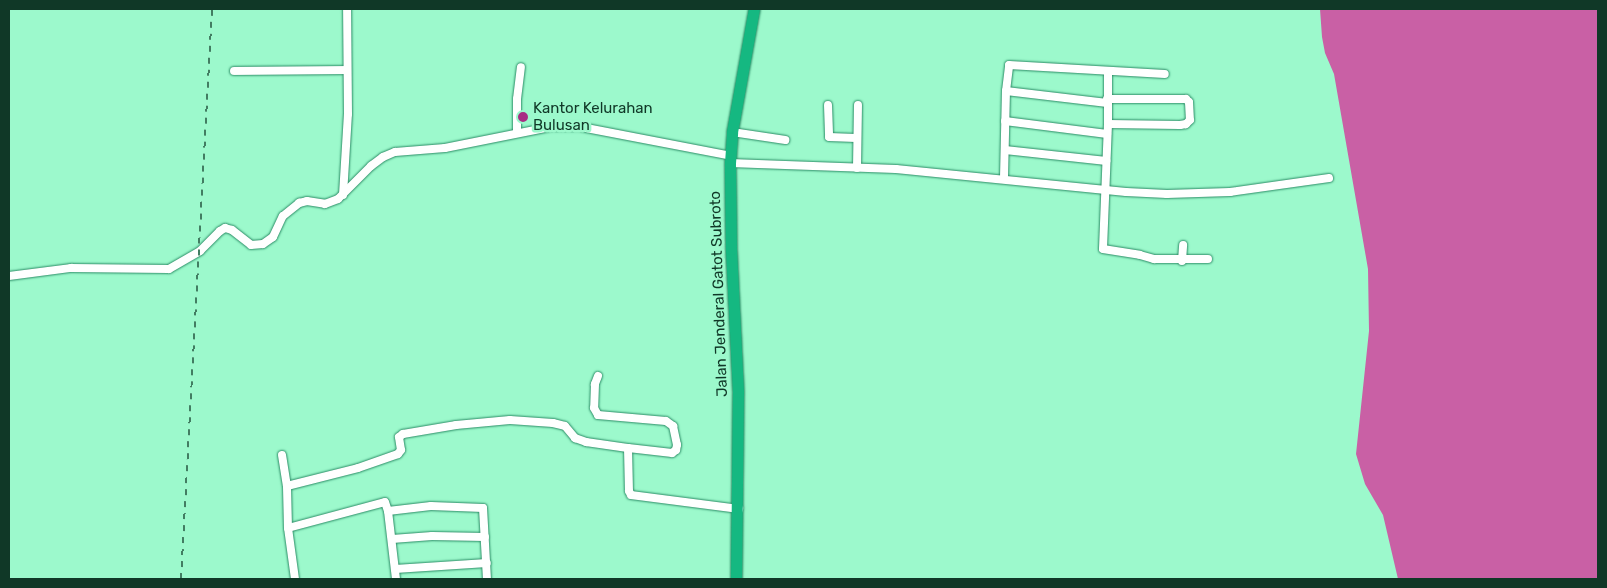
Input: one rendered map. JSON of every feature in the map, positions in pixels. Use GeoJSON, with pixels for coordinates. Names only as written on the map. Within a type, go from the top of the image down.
{"type":"FeatureCollection","features":[{"type":"Feature","properties":{"kind":"highway","name":"Jalan Jenderal Gatot Subroto"},"geometry":{"type":"LineString","coordinates":[[736,579],[739,509],[738,392],[731,249],[730,159],[732,132],[754,9]]}},
{"type":"Feature","properties":{"kind":"street"},"geometry":{"type":"LineString","coordinates":[[343,195],[348,114],[346,70],[347,9]]}},
{"type":"Feature","properties":{"kind":"street"},"geometry":{"type":"LineString","coordinates":[[1004,178],[1006,91],[1008,66],[1011,64],[1108,72],[1165,74]]}},
{"type":"Feature","properties":{"kind":"street"},"geometry":{"type":"LineString","coordinates":[[517,133],[517,100],[521,67]]}},
{"type":"Feature","properties":{"kind":"street"},"geometry":{"type":"LineString","coordinates":[[234,71],[346,70]]}},
{"type":"Feature","properties":{"kind":"street"},"geometry":{"type":"LineString","coordinates":[[1108,72],[1103,249],[1140,255],[1149,259],[1208,260]]}},
{"type":"Feature","properties":{"kind":"street"},"geometry":{"type":"LineString","coordinates":[[1006,91],[1107,101],[1186,98],[1189,102],[1190,120],[1186,124],[1108,124]]}},
{"type":"Feature","properties":{"kind":"street"},"geometry":{"type":"LineString","coordinates":[[828,105],[829,137],[856,138]]}},
{"type":"Feature","properties":{"kind":"street"},"geometry":{"type":"LineString","coordinates":[[857,168],[858,105]]}},
{"type":"Feature","properties":{"kind":"street"},"geometry":{"type":"LineString","coordinates":[[1005,121],[1107,134]]}},
{"type":"Feature","properties":{"kind":"street"},"geometry":{"type":"LineString","coordinates":[[9,276],[71,268],[174,268],[200,252],[225,228],[232,230],[251,245],[263,244],[273,237],[283,216],[298,204],[307,201],[325,204],[338,199],[371,166],[395,152],[445,148],[550,126],[581,127],[730,159],[896,169],[1167,194],[1212,194],[1329,178]]}},
{"type":"Feature","properties":{"kind":"street"},"geometry":{"type":"LineString","coordinates":[[732,132],[784,140]]}},
{"type":"Feature","properties":{"kind":"street"},"geometry":{"type":"LineString","coordinates":[[1004,150],[1106,161]]}},
{"type":"Feature","properties":{"kind":"street"},"geometry":{"type":"LineString","coordinates":[[1182,261],[1183,245]]}},
{"type":"Feature","properties":{"kind":"street"},"geometry":{"type":"LineString","coordinates":[[287,486],[358,468],[398,454],[401,450],[399,438],[403,434],[483,421],[510,420],[552,423],[565,426],[575,438],[586,442],[672,453],[676,450],[677,445],[673,426],[666,422],[598,415],[594,408],[595,384],[598,376]]}},
{"type":"Feature","properties":{"kind":"street"},"geometry":{"type":"LineString","coordinates":[[628,448],[629,491],[631,495],[739,509]]}},
{"type":"Feature","properties":{"kind":"street"},"geometry":{"type":"LineString","coordinates":[[282,455],[287,486],[288,528],[295,579]]}},
{"type":"Feature","properties":{"kind":"street"},"geometry":{"type":"LineString","coordinates":[[288,528],[381,502],[387,503],[396,579]]}},
{"type":"Feature","properties":{"kind":"street"},"geometry":{"type":"LineString","coordinates":[[388,511],[430,506],[480,507],[484,512],[487,579]]}},
{"type":"Feature","properties":{"kind":"street"},"geometry":{"type":"LineString","coordinates":[[392,539],[432,536],[486,537]]}},
{"type":"Feature","properties":{"kind":"street"},"geometry":{"type":"LineString","coordinates":[[395,568],[487,563]]}},
{"type":"Feature","properties":{"kind":"shaded area"},"geometry":{"type":"Polygon","coordinates":[[[1320,9],[1598,9],[1598,579],[1398,579],[1383,515],[1365,484],[1356,454],[1369,331],[1368,269],[1334,74],[1325,53],[1322,37],[1320,9]]]}},
{"type":"Feature","properties":{"kind":"railway"},"geometry":{"type":"LineString","coordinates":[[181,579],[212,9]]}},
{"type":"Feature","properties":{"kind":"place","name":"Kantor Kelurahan Bulusan"},"geometry":{"type":"Point","coordinates":[523,117]}}]}
